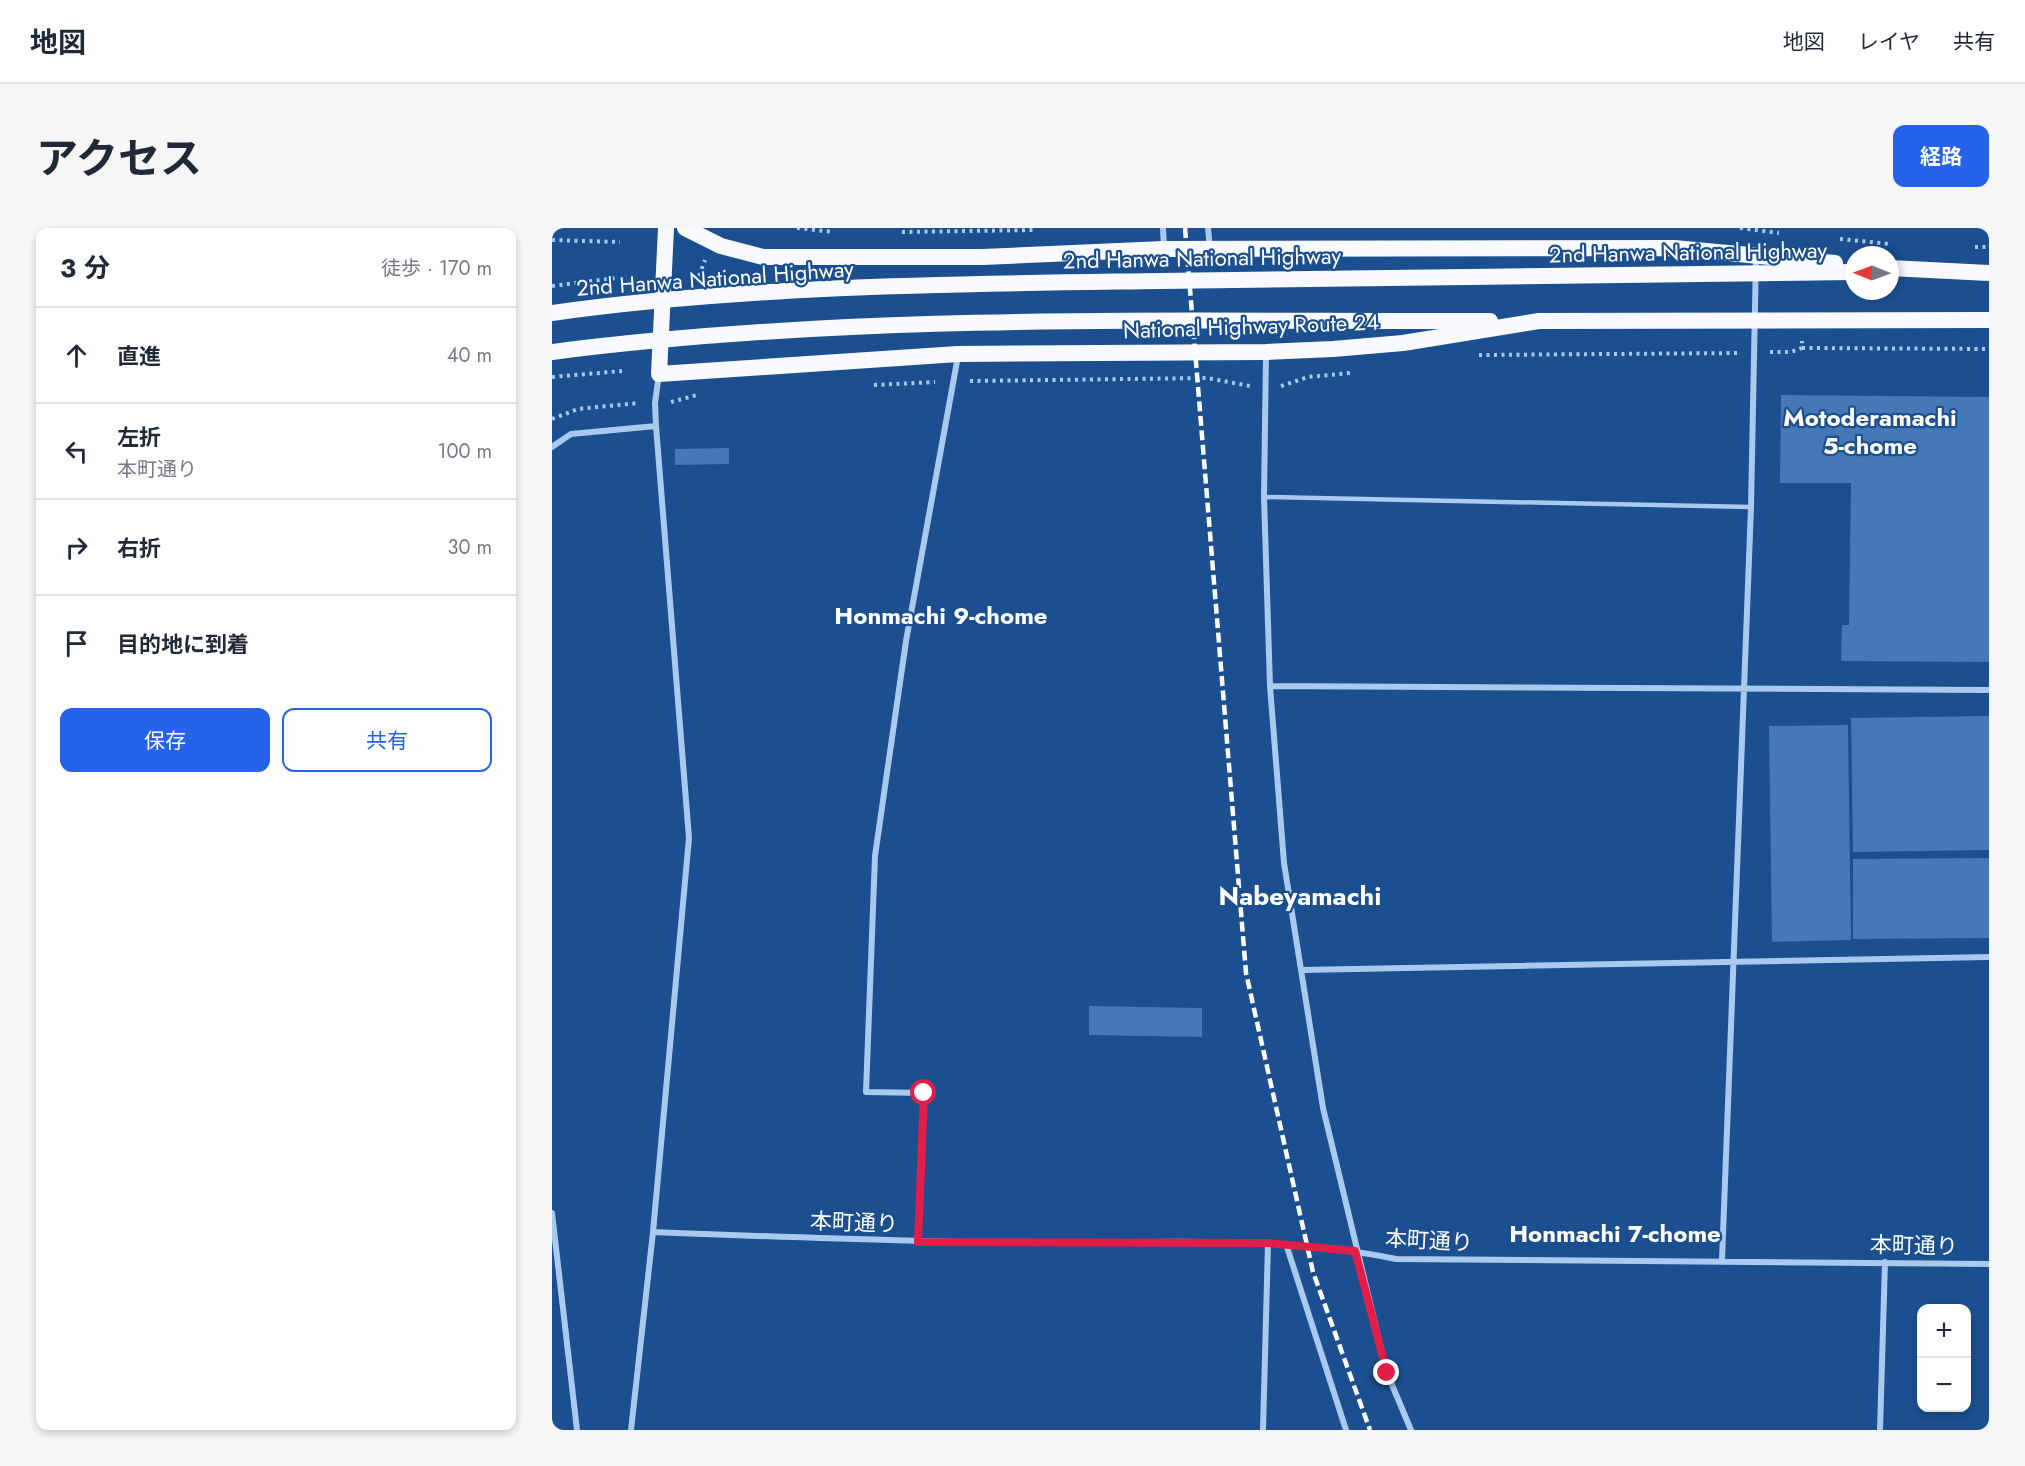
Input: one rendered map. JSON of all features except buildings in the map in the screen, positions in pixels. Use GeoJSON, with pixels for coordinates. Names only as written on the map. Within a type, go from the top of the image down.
{"type":"FeatureCollection","features":[{"type":"Feature","properties":{"kind":"highway"},"geometry":{"type":"LineString","coordinates":[[659,374],[666,228]]}},
{"type":"Feature","properties":{"kind":"highway"},"geometry":{"type":"LineString","coordinates":[[685,228],[720,246],[763,257],[983,257],[1164,249],[1674,248],[1845,264]]}},
{"type":"Feature","properties":{"kind":"highway"},"geometry":{"type":"LineString","coordinates":[[1899,270],[1989,273]]}},
{"type":"Feature","properties":{"kind":"highway","name":"2nd Hanwa National Highway"},"geometry":{"type":"LineString","coordinates":[[552,313],[608,305],[780,293],[986,284],[1845,272]]}},
{"type":"Feature","properties":{"kind":"highway","name":"National Highway Route 24"},"geometry":{"type":"LineString","coordinates":[[659,374],[958,354],[1266,352],[1403,343],[1539,321],[1989,320]]}},
{"type":"Feature","properties":{"kind":"highway"},"geometry":{"type":"LineString","coordinates":[[552,352],[782,332],[987,322],[1539,321]]}},
{"type":"Feature","properties":{"kind":"street"},"geometry":{"type":"LineString","coordinates":[[1163,228],[1164,249]]}},
{"type":"Feature","properties":{"kind":"street"},"geometry":{"type":"LineString","coordinates":[[1208,228],[1210,250]]}},
{"type":"Feature","properties":{"kind":"street"},"geometry":{"type":"LineString","coordinates":[[1722,1260],[1751,507],[1756,255]]}},
{"type":"Feature","properties":{"kind":"street"},"geometry":{"type":"LineString","coordinates":[[1266,352],[1264,497],[1269,686],[1284,863],[1323,1108],[1355,1251],[1387,1373],[1411,1430]]}},
{"type":"Feature","properties":{"kind":"street"},"geometry":{"type":"LineString","coordinates":[[918,1242],[924,1093],[866,1092],[875,856],[906,641],[958,354]]}},
{"type":"Feature","properties":{"kind":"street"},"geometry":{"type":"LineString","coordinates":[[631,1430],[653,1232],[689,838],[656,426],[655,403],[659,374]]}},
{"type":"Feature","properties":{"kind":"street"},"geometry":{"type":"LineString","coordinates":[[552,447],[571,435],[656,426]]}},
{"type":"Feature","properties":{"kind":"street"},"geometry":{"type":"LineString","coordinates":[[1269,686],[1989,690]]}},
{"type":"Feature","properties":{"kind":"street"},"geometry":{"type":"LineString","coordinates":[[1301,970],[1989,957]]}},
{"type":"Feature","properties":{"kind":"street"},"geometry":{"type":"LineString","coordinates":[[552,1213],[577,1430]]}},
{"type":"Feature","properties":{"kind":"street","name":"本町通り"},"geometry":{"type":"LineString","coordinates":[[653,1232],[918,1242],[1268,1243],[1355,1251],[1396,1259],[1989,1264]]}},
{"type":"Feature","properties":{"kind":"street"},"geometry":{"type":"LineString","coordinates":[[1263,1430],[1268,1243]]}},
{"type":"Feature","properties":{"kind":"street"},"geometry":{"type":"LineString","coordinates":[[1286,1244],[1346,1430]]}},
{"type":"Feature","properties":{"kind":"street"},"geometry":{"type":"LineString","coordinates":[[1880,1430],[1885,1262]]}},
{"type":"Feature","properties":{"kind":"lane"},"geometry":{"type":"LineString","coordinates":[[1264,497],[1751,507]]}},
{"type":"Feature","properties":{"kind":"path"},"geometry":{"type":"LineString","coordinates":[[797,228],[842,233]]}},
{"type":"Feature","properties":{"kind":"path"},"geometry":{"type":"LineString","coordinates":[[1740,228],[1782,233]]}},
{"type":"Feature","properties":{"kind":"path"},"geometry":{"type":"LineString","coordinates":[[901,232],[1041,230]]}},
{"type":"Feature","properties":{"kind":"path"},"geometry":{"type":"LineString","coordinates":[[1838,239],[1897,245]]}},
{"type":"Feature","properties":{"kind":"path"},"geometry":{"type":"LineString","coordinates":[[552,240],[620,242]]}},
{"type":"Feature","properties":{"kind":"path"},"geometry":{"type":"LineString","coordinates":[[1966,247],[1989,247]]}},
{"type":"Feature","properties":{"kind":"path"},"geometry":{"type":"LineString","coordinates":[[552,286],[616,278]]}},
{"type":"Feature","properties":{"kind":"path"},"geometry":{"type":"LineString","coordinates":[[1802,348],[1989,349]]}},
{"type":"Feature","properties":{"kind":"path"},"geometry":{"type":"LineString","coordinates":[[552,377],[622,371]]}},
{"type":"Feature","properties":{"kind":"path"},"geometry":{"type":"LineString","coordinates":[[552,419],[578,409],[625,403]]}},
{"type":"Feature","properties":{"kind":"railway"},"geometry":{"type":"LineString","coordinates":[[1185,228],[1246,973],[1313,1272],[1370,1430]]}},
{"type":"Feature","properties":{"kind":"district","name":"Motoderamachi 5-chome"},"geometry":{"type":"Point","coordinates":[1870,431]}},
{"type":"Feature","properties":{"kind":"district","name":"Honmachi 9-chome"},"geometry":{"type":"Point","coordinates":[941,615]}},
{"type":"Feature","properties":{"kind":"district","name":"Nabeyamachi"},"geometry":{"type":"Point","coordinates":[1300,896]}},
{"type":"Feature","properties":{"kind":"district","name":"Honmachi 7-chome"},"geometry":{"type":"Point","coordinates":[1615,1233]}},
{"type":"Feature","properties":{"kind":"route"},"geometry":{"type":"LineString","coordinates":[[924,1093],[918,1242],[1268,1243],[1355,1251],[1387,1373]]}}]}
